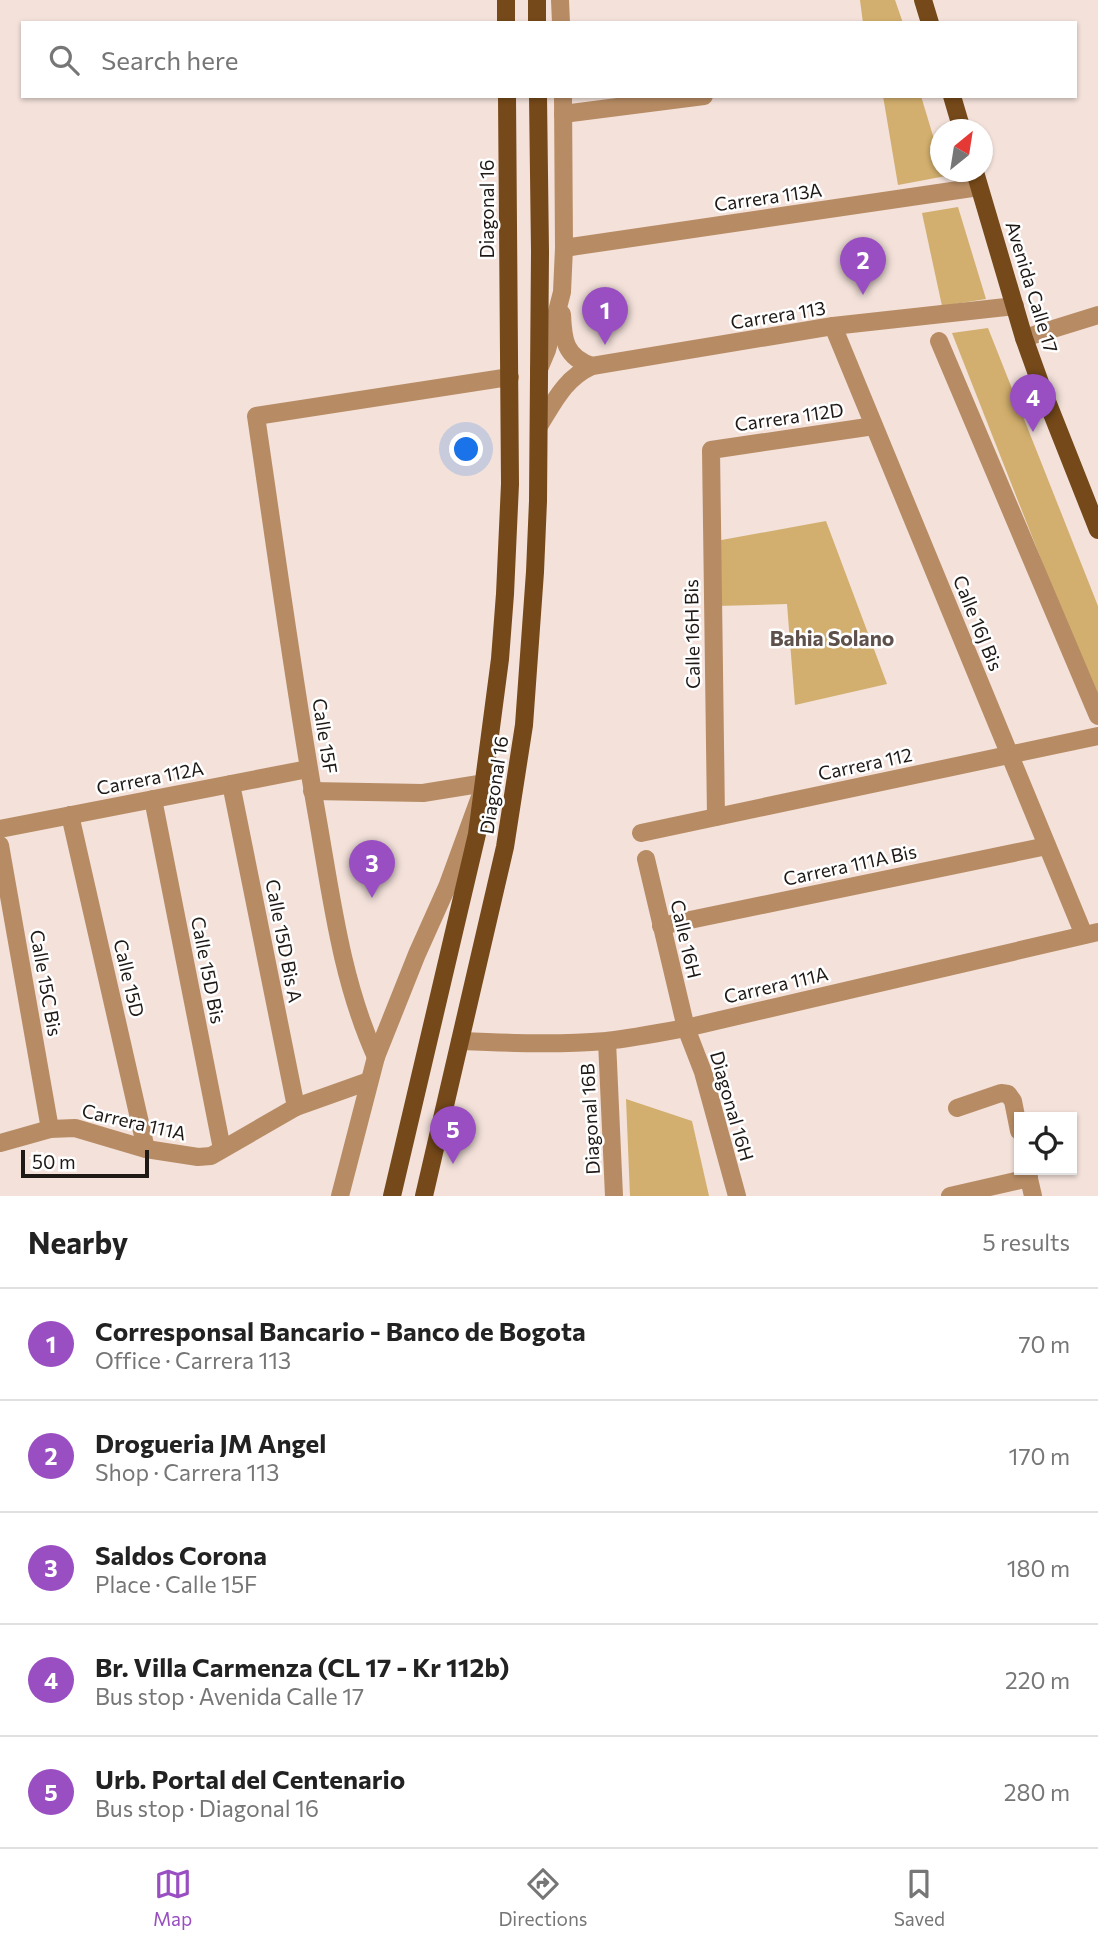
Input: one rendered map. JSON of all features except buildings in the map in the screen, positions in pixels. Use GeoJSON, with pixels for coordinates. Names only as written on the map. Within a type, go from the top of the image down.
{"type":"FeatureCollection","features":[{"type":"Feature","properties":{"kind":"main road"},"geometry":{"type":"LineString","coordinates":[[506,0],[506,21]]}},
{"type":"Feature","properties":{"kind":"main road"},"geometry":{"type":"LineString","coordinates":[[537,0],[537,21]]}},
{"type":"Feature","properties":{"kind":"main road"},"geometry":{"type":"LineString","coordinates":[[923,0],[929,21]]}},
{"type":"Feature","properties":{"kind":"main road","name":"Diagonal 16"},"geometry":{"type":"LineString","coordinates":[[392,1196],[477,834],[505,594],[510,484],[507,98]]}},
{"type":"Feature","properties":{"kind":"main road","name":"Diagonal 16"},"geometry":{"type":"LineString","coordinates":[[424,1196],[505,847],[525,711],[535,572],[540,426],[538,98]]}},
{"type":"Feature","properties":{"kind":"main road"},"geometry":{"type":"LineString","coordinates":[[953,98],[959,119]]}},
{"type":"Feature","properties":{"kind":"main road","name":"Avenida Calle 17"},"geometry":{"type":"LineString","coordinates":[[978,182],[1024,338],[1098,530]]}},
{"type":"Feature","properties":{"kind":"street"},"geometry":{"type":"LineString","coordinates":[[560,0],[561,21]]}},
{"type":"Feature","properties":{"kind":"street"},"geometry":{"type":"LineString","coordinates":[[563,105],[593,111],[689,98]]}},
{"type":"Feature","properties":{"kind":"street","name":"Diagonal 16"},"geometry":{"type":"LineString","coordinates":[[538,372],[562,292],[563,105]]}},
{"type":"Feature","properties":{"kind":"street","name":"Carrera 113A"},"geometry":{"type":"LineString","coordinates":[[564,248],[959,182]]}},
{"type":"Feature","properties":{"kind":"street"},"geometry":{"type":"LineString","coordinates":[[562,292],[566,344],[572,356],[592,366]]}},
{"type":"Feature","properties":{"kind":"street","name":"Carrera 113"},"geometry":{"type":"LineString","coordinates":[[540,426],[568,382],[592,366],[833,326],[1015,306]]}},
{"type":"Feature","properties":{"kind":"street"},"geometry":{"type":"LineString","coordinates":[[1024,338],[1098,315]]}},
{"type":"Feature","properties":{"kind":"street","name":"Calle 16J Bis"},"geometry":{"type":"LineString","coordinates":[[833,326],[1047,846],[1091,934]]}},
{"type":"Feature","properties":{"kind":"street"},"geometry":{"type":"LineString","coordinates":[[939,341],[1098,716]]}},
{"type":"Feature","properties":{"kind":"street","name":"Calle 15F"},"geometry":{"type":"LineString","coordinates":[[376,1057],[360,1020],[339,944],[308,769],[256,416],[510,377]]}},
{"type":"Feature","properties":{"kind":"street","name":"Carrera 112D"},"geometry":{"type":"LineString","coordinates":[[710,450],[874,426]]}},
{"type":"Feature","properties":{"kind":"street","name":"Calle 16H Bis"},"geometry":{"type":"LineString","coordinates":[[710,450],[716,817]]}},
{"type":"Feature","properties":{"kind":"street","name":"Carrera 112"},"geometry":{"type":"LineString","coordinates":[[640,833],[1098,736]]}},
{"type":"Feature","properties":{"kind":"street","name":"Carrera 112A"},"geometry":{"type":"LineString","coordinates":[[0,829],[308,769]]}},
{"type":"Feature","properties":{"kind":"street"},"geometry":{"type":"LineString","coordinates":[[312,791],[423,793],[485,783]]}},
{"type":"Feature","properties":{"kind":"street","name":"Diagonal 16"},"geometry":{"type":"LineString","coordinates":[[340,1196],[376,1057],[447,887],[485,783]]}},
{"type":"Feature","properties":{"kind":"street","name":"Calle 15D Bis A"},"geometry":{"type":"LineString","coordinates":[[231,784],[296,1107]]}},
{"type":"Feature","properties":{"kind":"street","name":"Calle 15D Bis"},"geometry":{"type":"LineString","coordinates":[[153,799],[222,1149]]}},
{"type":"Feature","properties":{"kind":"street","name":"Calle 15D"},"geometry":{"type":"LineString","coordinates":[[70,815],[146,1149]]}},
{"type":"Feature","properties":{"kind":"street","name":"Calle 15C Bis"},"geometry":{"type":"LineString","coordinates":[[0,845],[50,1129]]}},
{"type":"Feature","properties":{"kind":"street","name":"Carrera 111A Bis"},"geometry":{"type":"LineString","coordinates":[[661,926],[1047,846]]}},
{"type":"Feature","properties":{"kind":"street","name":"Calle 16H"},"geometry":{"type":"LineString","coordinates":[[646,859],[686,1028]]}},
{"type":"Feature","properties":{"kind":"street","name":"Carrera 111A"},"geometry":{"type":"LineString","coordinates":[[460,1041],[537,1044],[607,1041],[686,1028],[1091,934]]}},
{"type":"Feature","properties":{"kind":"street","name":"Diagonal 16H"},"geometry":{"type":"LineString","coordinates":[[686,1028],[703,1072],[737,1196]]}},
{"type":"Feature","properties":{"kind":"street","name":"Diagonal 16B"},"geometry":{"type":"LineString","coordinates":[[607,1041],[614,1196]]}},
{"type":"Feature","properties":{"kind":"street","name":"Carrera 111A"},"geometry":{"type":"LineString","coordinates":[[0,1143],[50,1129],[75,1128],[146,1149],[198,1157],[211,1156],[296,1107],[369,1081]]}},
{"type":"Feature","properties":{"kind":"street"},"geometry":{"type":"LineString","coordinates":[[957,1108],[1001,1093],[1009,1094],[1015,1112]]}},
{"type":"Feature","properties":{"kind":"street"},"geometry":{"type":"LineString","coordinates":[[950,1196],[1024,1175]]}},
{"type":"Feature","properties":{"kind":"street"},"geometry":{"type":"LineString","coordinates":[[1028,1175],[1033,1196]]}},
{"type":"Feature","properties":{"kind":"shaded area"},"geometry":{"type":"Polygon","coordinates":[[[860,0],[895,0],[902,21],[863,21],[860,0]]]}},
{"type":"Feature","properties":{"kind":"shaded area"},"geometry":{"type":"Polygon","coordinates":[[[883,98],[922,98],[930,126],[930,179],[898,185],[883,98]]]}},
{"type":"Feature","properties":{"kind":"shaded area"},"geometry":{"type":"Polygon","coordinates":[[[958,207],[986,299],[942,306],[922,213],[958,207]]]}},
{"type":"Feature","properties":{"kind":"shaded area"},"geometry":{"type":"Polygon","coordinates":[[[988,328],[1098,606],[1098,704],[952,333],[988,328]]]}},
{"type":"Feature","properties":{"kind":"shaded area"},"geometry":{"type":"Polygon","coordinates":[[[826,521],[887,684],[795,705],[787,604],[717,606],[716,541],[826,521]]]}},
{"type":"Feature","properties":{"kind":"shaded area"},"geometry":{"type":"Polygon","coordinates":[[[626,1099],[692,1121],[709,1196],[630,1196],[626,1099]]]}},
{"type":"Feature","properties":{"kind":"place","name":"Drogueria JM Angel"},"geometry":{"type":"Point","coordinates":[863,295]}},
{"type":"Feature","properties":{"kind":"place","name":"Corresponsal Bancario - Banco de Bogota"},"geometry":{"type":"Point","coordinates":[605,345]}},
{"type":"Feature","properties":{"kind":"place","name":"Br. Villa Carmenza (CL 17 - Kr 112b)"},"geometry":{"type":"Point","coordinates":[1033,432]}},
{"type":"Feature","properties":{"kind":"place","name":"Saldos Corona"},"geometry":{"type":"Point","coordinates":[372,898]}},
{"type":"Feature","properties":{"kind":"place","name":"Urb. Portal del Centenario"},"geometry":{"type":"Point","coordinates":[453,1164]}},
{"type":"Feature","properties":{"kind":"district","name":"Bahia Solano"},"geometry":{"type":"Point","coordinates":[832,639]}}]}
